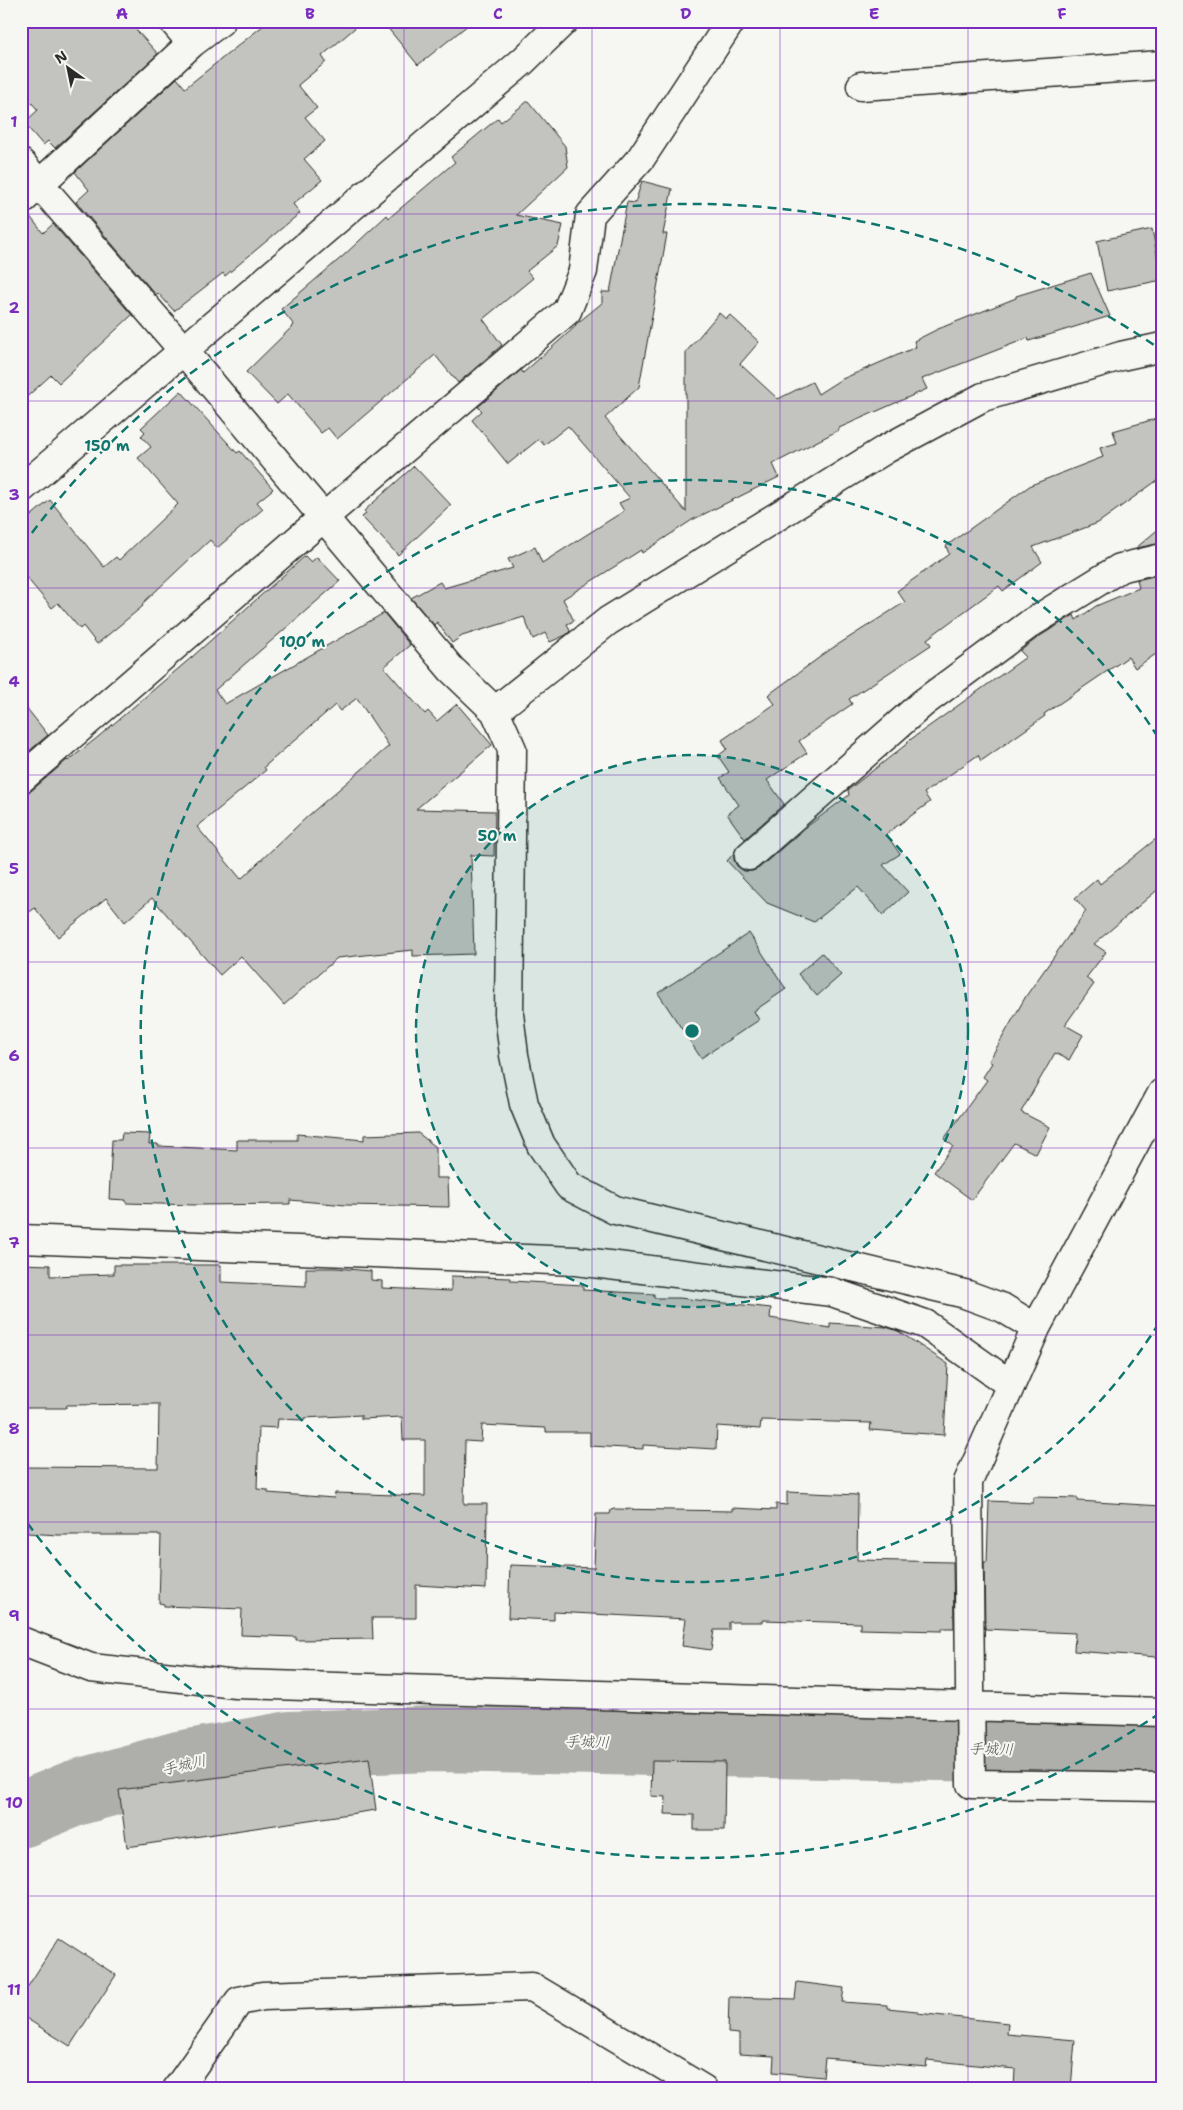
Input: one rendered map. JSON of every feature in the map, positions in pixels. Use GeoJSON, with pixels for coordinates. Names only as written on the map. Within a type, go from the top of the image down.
{"type":"FeatureCollection","features":[{"type":"Feature","properties":{"kind":"street"},"geometry":{"type":"LineString","coordinates":[[173,21],[192,43]]}},
{"type":"Feature","properties":{"kind":"street"},"geometry":{"type":"LineString","coordinates":[[30,192],[192,43],[220,21]]}},
{"type":"Feature","properties":{"kind":"street"},"geometry":{"type":"LineString","coordinates":[[21,489],[523,61],[564,21]]}},
{"type":"Feature","properties":{"kind":"street"},"geometry":{"type":"LineString","coordinates":[[21,779],[324,517],[567,311],[583,271],[590,215],[641,158],[731,21]]}},
{"type":"Feature","properties":{"kind":"street"},"geometry":{"type":"LineString","coordinates":[[860,86],[1162,65]]}},
{"type":"Feature","properties":{"kind":"street"},"geometry":{"type":"LineString","coordinates":[[21,163],[30,192],[184,351],[450,669],[495,711],[512,749],[509,1014],[514,1055],[524,1104],[541,1146],[569,1186],[615,1210],[965,1294],[1003,1308],[1036,1328]]}},
{"type":"Feature","properties":{"kind":"street"},"geometry":{"type":"LineString","coordinates":[[495,711],[608,621],[886,449],[983,397],[1121,356],[1162,347]]}},
{"type":"Feature","properties":{"kind":"street"},"geometry":{"type":"LineString","coordinates":[[749,856],[923,703],[1031,623],[1120,568],[1162,558]]}},
{"type":"Feature","properties":{"kind":"street"},"geometry":{"type":"LineString","coordinates":[[1162,1092],[1036,1328],[968,1482],[971,1784],[1162,1787]]}},
{"type":"Feature","properties":{"kind":"street"},"geometry":{"type":"LineString","coordinates":[[21,1239],[576,1261],[832,1292],[925,1324],[1011,1385]]}},
{"type":"Feature","properties":{"kind":"street"},"geometry":{"type":"LineString","coordinates":[[21,1641],[91,1668],[236,1684],[1162,1712]]}},
{"type":"Feature","properties":{"kind":"street"},"geometry":{"type":"LineString","coordinates":[[177,2089],[239,2001],[263,1996],[532,1987],[703,2089]]}},
{"type":"Feature","properties":{"kind":"building"},"geometry":{"type":"Polygon","coordinates":[[[21,21],[128,21],[158,54],[55,148],[48,141],[43,145],[24,123],[38,110],[21,91],[21,21]]]}},
{"type":"Feature","properties":{"kind":"building"},"geometry":{"type":"Polygon","coordinates":[[[269,21],[363,21],[322,56],[326,62],[298,85],[317,108],[305,117],[325,141],[304,159],[322,180],[293,204],[300,213],[225,276],[223,273],[174,311],[158,293],[156,295],[76,202],[89,190],[75,172],[177,78],[185,88],[269,21]]]}},
{"type":"Feature","properties":{"kind":"building"},"geometry":{"type":"Polygon","coordinates":[[[382,21],[473,21],[418,65],[382,21]]]}},
{"type":"Feature","properties":{"kind":"building"},"geometry":{"type":"Polygon","coordinates":[[[528,101],[565,146],[568,167],[516,215],[563,225],[558,246],[527,271],[533,278],[483,319],[502,345],[458,383],[435,355],[337,439],[328,428],[321,433],[288,394],[277,404],[246,372],[294,325],[281,309],[387,215],[389,218],[455,162],[451,157],[498,118],[501,122],[528,101]]]}},
{"type":"Feature","properties":{"kind":"building"},"geometry":{"type":"Polygon","coordinates":[[[642,181],[672,189],[663,234],[667,234],[639,387],[605,418],[686,512],[686,352],[719,313],[726,319],[730,315],[759,342],[740,364],[778,399],[812,382],[818,394],[840,380],[916,347],[914,341],[938,329],[1016,298],[1016,296],[1091,273],[1110,316],[1029,341],[1028,338],[922,379],[927,389],[839,428],[839,430],[773,464],[779,477],[692,520],[642,553],[641,550],[563,599],[574,621],[567,624],[570,631],[566,635],[550,642],[545,633],[533,639],[524,617],[462,636],[452,643],[437,622],[434,625],[411,598],[440,582],[444,588],[513,568],[508,559],[535,547],[542,563],[624,511],[619,503],[630,498],[568,426],[544,445],[539,439],[508,464],[472,420],[482,411],[478,407],[521,370],[523,373],[602,303],[602,292],[610,292],[627,202],[635,203],[642,181]]]}},
{"type":"Feature","properties":{"kind":"building"},"geometry":{"type":"Polygon","coordinates":[[[28,214],[43,233],[53,224],[132,315],[59,383],[51,375],[21,402],[21,216],[28,214]]]}},
{"type":"Feature","properties":{"kind":"building"},"geometry":{"type":"Polygon","coordinates":[[[1152,229],[1162,280],[1107,291],[1097,241],[1152,229]]]}},
{"type":"Feature","properties":{"kind":"building"},"geometry":{"type":"Polygon","coordinates":[[[181,391],[237,453],[240,451],[273,489],[257,502],[263,509],[217,548],[210,540],[142,604],[143,606],[97,644],[83,626],[80,629],[58,603],[52,608],[21,571],[21,524],[50,500],[104,567],[116,557],[119,560],[178,504],[138,458],[151,447],[141,436],[145,432],[141,428],[181,391]]]}},
{"type":"Feature","properties":{"kind":"building"},"geometry":{"type":"Polygon","coordinates":[[[1162,417],[1162,477],[1098,523],[1033,547],[1042,562],[1003,591],[999,586],[927,639],[931,645],[849,699],[852,704],[799,741],[807,753],[767,780],[784,804],[745,839],[727,814],[739,805],[720,778],[729,772],[718,756],[727,749],[722,740],[775,704],[768,695],[831,649],[905,602],[897,591],[949,554],[946,546],[1031,485],[1103,457],[1100,448],[1117,443],[1113,431],[1162,417]]]}},
{"type":"Feature","properties":{"kind":"building"},"geometry":{"type":"Polygon","coordinates":[[[414,466],[451,505],[398,555],[362,517],[366,514],[364,511],[414,466]]]}},
{"type":"Feature","properties":{"kind":"building"},"geometry":{"type":"Polygon","coordinates":[[[1162,526],[1162,543],[1136,548],[1162,526]]]}},
{"type":"Feature","properties":{"kind":"building"},"geometry":{"type":"Polygon","coordinates":[[[305,556],[311,562],[317,557],[340,581],[215,690],[225,704],[384,613],[410,645],[384,667],[425,714],[428,711],[437,721],[457,704],[492,745],[416,809],[495,811],[494,856],[471,855],[474,954],[413,956],[413,950],[337,958],[284,1005],[241,956],[220,975],[152,898],[125,922],[106,898],[58,937],[35,908],[21,918],[21,794],[31,791],[192,657],[305,556]],[[357,698],[340,711],[335,705],[264,767],[266,770],[197,827],[241,879],[308,816],[389,746],[357,698]]]}},
{"type":"Feature","properties":{"kind":"building"},"geometry":{"type":"Polygon","coordinates":[[[1162,574],[1162,650],[1135,668],[1128,657],[1044,714],[1045,716],[981,761],[978,755],[924,793],[930,802],[886,834],[900,854],[883,865],[908,892],[883,915],[858,887],[814,922],[767,903],[727,861],[734,853],[734,860],[737,866],[744,871],[752,871],[759,868],[805,828],[849,795],[848,790],[907,742],[1026,657],[1020,651],[1040,636],[1074,615],[1076,620],[1096,606],[1139,588],[1137,580],[1162,574]]]}},
{"type":"Feature","properties":{"kind":"building"},"geometry":{"type":"Polygon","coordinates":[[[21,701],[48,735],[21,758],[21,701]]]}},
{"type":"Feature","properties":{"kind":"building"},"geometry":{"type":"Polygon","coordinates":[[[1162,834],[1162,886],[1094,944],[1106,952],[1086,978],[1094,984],[1065,1025],[1083,1035],[1069,1060],[1055,1053],[1021,1112],[1050,1127],[1036,1154],[1014,1143],[972,1200],[934,1172],[953,1146],[944,1139],[987,1080],[983,1077],[992,1063],[989,1061],[1026,996],[1086,911],[1075,898],[1097,879],[1100,884],[1162,834]]]}},
{"type":"Feature","properties":{"kind":"building"},"geometry":{"type":"Polygon","coordinates":[[[749,933],[786,989],[754,1011],[759,1020],[701,1058],[658,993],[749,933]]]}},
{"type":"Feature","properties":{"kind":"building"},"geometry":{"type":"Polygon","coordinates":[[[822,953],[841,975],[817,996],[798,974],[822,953]]]}},
{"type":"Feature","properties":{"kind":"building"},"geometry":{"type":"Polygon","coordinates":[[[122,1133],[150,1134],[149,1144],[158,1144],[158,1146],[237,1150],[237,1140],[297,1140],[297,1134],[364,1140],[364,1135],[418,1133],[436,1147],[436,1178],[448,1178],[449,1207],[346,1205],[290,1200],[290,1204],[195,1205],[126,1203],[126,1200],[109,1199],[112,1140],[121,1140],[122,1133]]]}},
{"type":"Feature","properties":{"kind":"building"},"geometry":{"type":"Polygon","coordinates":[[[21,1264],[50,1265],[50,1276],[114,1274],[114,1265],[221,1265],[221,1282],[306,1286],[306,1268],[371,1271],[371,1280],[382,1281],[382,1288],[451,1291],[451,1276],[511,1278],[511,1281],[583,1285],[583,1290],[654,1294],[654,1298],[679,1298],[771,1308],[770,1318],[830,1328],[830,1323],[886,1327],[898,1331],[948,1364],[944,1435],[870,1430],[871,1423],[761,1420],[760,1429],[717,1426],[716,1449],[643,1445],[643,1449],[590,1446],[590,1432],[546,1432],[546,1428],[482,1425],[481,1442],[465,1441],[464,1504],[487,1504],[486,1589],[416,1585],[416,1618],[372,1618],[373,1639],[296,1640],[296,1637],[241,1635],[242,1609],[164,1606],[164,1604],[159,1603],[161,1535],[58,1535],[27,1533],[28,1521],[21,1521],[21,1467],[158,1468],[159,1404],[67,1405],[66,1408],[21,1408],[21,1264]],[[361,1415],[304,1418],[304,1420],[278,1419],[277,1428],[259,1427],[257,1489],[268,1490],[268,1493],[334,1498],[335,1493],[425,1496],[425,1440],[403,1440],[402,1417],[361,1419],[361,1415]]]}},
{"type":"Feature","properties":{"kind":"building"},"geometry":{"type":"Polygon","coordinates":[[[787,1492],[858,1495],[857,1560],[953,1562],[954,1628],[942,1628],[942,1631],[860,1629],[860,1623],[763,1620],[763,1622],[729,1622],[729,1630],[714,1630],[711,1650],[682,1646],[686,1619],[554,1612],[554,1620],[508,1618],[510,1565],[594,1568],[596,1514],[610,1514],[611,1510],[614,1509],[732,1511],[732,1508],[776,1510],[776,1504],[787,1505],[787,1492]]]}},
{"type":"Feature","properties":{"kind":"building"},"geometry":{"type":"Polygon","coordinates":[[[1033,1497],[1078,1498],[1078,1501],[1162,1506],[1162,1641],[1158,1641],[1157,1657],[1074,1651],[1075,1633],[985,1629],[984,1562],[987,1562],[989,1501],[1033,1503],[1033,1497]]]}},
{"type":"Feature","properties":{"kind":"building"},"geometry":{"type":"Polygon","coordinates":[[[369,1758],[376,1810],[127,1847],[119,1790],[369,1758]]]}},
{"type":"Feature","properties":{"kind":"building"},"geometry":{"type":"Polygon","coordinates":[[[652,1761],[725,1762],[724,1830],[694,1830],[694,1815],[665,1814],[666,1797],[651,1796],[652,1761]]]}},
{"type":"Feature","properties":{"kind":"building"},"geometry":{"type":"Polygon","coordinates":[[[59,1938],[116,1975],[70,2046],[21,2015],[21,1997],[59,1938]]]}},
{"type":"Feature","properties":{"kind":"building"},"geometry":{"type":"Polygon","coordinates":[[[797,1982],[844,1988],[842,2002],[887,2005],[887,2008],[917,2011],[917,2013],[1008,2023],[1007,2034],[1075,2040],[1071,2089],[1014,2089],[1015,2069],[927,2060],[926,2067],[825,2058],[823,2077],[773,2072],[774,2056],[739,2054],[739,2034],[728,2033],[729,1997],[795,1999],[797,1982]]]}},
{"type":"Feature","properties":{"kind":"waterway","name":"手城川"},"geometry":{"type":"LineString","coordinates":[[21,1815],[75,1793],[179,1764],[290,1744],[432,1739],[1162,1752]]}}]}
